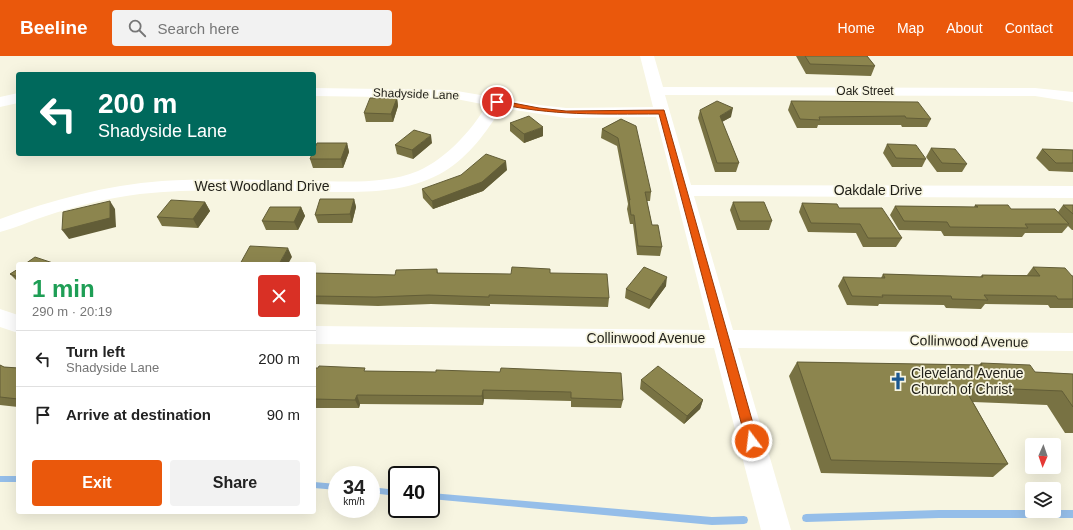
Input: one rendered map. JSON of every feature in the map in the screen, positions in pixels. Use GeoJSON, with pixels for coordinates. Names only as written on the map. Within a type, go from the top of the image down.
{"type":"FeatureCollection","features":[{"type":"Feature","properties":{"kind":"street"},"geometry":{"type":"LineString","coordinates":[[647,56],[776,530]]}},
{"type":"Feature","properties":{"kind":"street","name":"Oak Street"},"geometry":{"type":"LineString","coordinates":[[656,90],[1035,92],[1073,97]]}},
{"type":"Feature","properties":{"kind":"street","name":"Shadyside Lane"},"geometry":{"type":"LineString","coordinates":[[316,92],[436,93],[472,97],[539,110],[566,113],[661,112]]}},
{"type":"Feature","properties":{"kind":"street"},"geometry":{"type":"LineString","coordinates":[[0,102],[16,98]]}},
{"type":"Feature","properties":{"kind":"street","name":"West Woodland Drive"},"geometry":{"type":"LineString","coordinates":[[0,226],[63,204],[129,190],[189,186],[364,186],[396,183],[422,175],[450,159],[491,113],[497,102]]}},
{"type":"Feature","properties":{"kind":"street","name":"Oakdale Drive"},"geometry":{"type":"LineString","coordinates":[[683,190],[1073,192]]}},
{"type":"Feature","properties":{"kind":"street"},"geometry":{"type":"LineString","coordinates":[[0,318],[16,323]]}},
{"type":"Feature","properties":{"kind":"street","name":"Collinwood Avenue"},"geometry":{"type":"LineString","coordinates":[[316,335],[1073,342]]}},
{"type":"Feature","properties":{"kind":"building"},"geometry":{"type":"Polygon","coordinates":[[[805,56],[867,56],[875,66],[810,64],[805,56]]]}},
{"type":"Feature","properties":{"kind":"building"},"geometry":{"type":"Polygon","coordinates":[[[370,98],[397,98],[391,114],[364,113],[370,98]]]}},
{"type":"Feature","properties":{"kind":"building"},"geometry":{"type":"Polygon","coordinates":[[[717,101],[733,108],[720,116],[739,163],[717,163],[700,110],[717,101]]]}},
{"type":"Feature","properties":{"kind":"building"},"geometry":{"type":"Polygon","coordinates":[[[791,101],[918,102],[931,119],[906,118],[905,116],[819,117],[820,120],[800,119],[791,101]]]}},
{"type":"Feature","properties":{"kind":"building"},"geometry":{"type":"Polygon","coordinates":[[[529,116],[543,127],[524,134],[510,123],[529,116]]]}},
{"type":"Feature","properties":{"kind":"building"},"geometry":{"type":"Polygon","coordinates":[[[621,119],[636,126],[651,192],[645,192],[652,225],[658,225],[662,247],[638,246],[634,215],[631,215],[630,200],[618,138],[602,129],[621,119]]]}},
{"type":"Feature","properties":{"kind":"building"},"geometry":{"type":"Polygon","coordinates":[[[414,130],[431,135],[412,150],[395,145],[414,130]]]}},
{"type":"Feature","properties":{"kind":"building"},"geometry":{"type":"Polygon","coordinates":[[[317,143],[347,143],[341,159],[310,159],[311,156],[316,156],[317,143]]]}},
{"type":"Feature","properties":{"kind":"building"},"geometry":{"type":"Polygon","coordinates":[[[887,144],[916,145],[926,159],[896,158],[887,144]]]}},
{"type":"Feature","properties":{"kind":"building"},"geometry":{"type":"Polygon","coordinates":[[[931,148],[955,149],[967,164],[942,163],[931,148]]]}},
{"type":"Feature","properties":{"kind":"building"},"geometry":{"type":"Polygon","coordinates":[[[1042,149],[1073,150],[1073,163],[1056,163],[1042,149]]]}},
{"type":"Feature","properties":{"kind":"building"},"geometry":{"type":"Polygon","coordinates":[[[486,154],[506,161],[482,182],[432,201],[422,189],[461,175],[486,154]]]}},
{"type":"Feature","properties":{"kind":"building"},"geometry":{"type":"Polygon","coordinates":[[[320,199],[354,199],[350,214],[315,215],[320,199]]]}},
{"type":"Feature","properties":{"kind":"building"},"geometry":{"type":"Polygon","coordinates":[[[171,200],[205,202],[193,219],[157,217],[171,200]]]}},
{"type":"Feature","properties":{"kind":"building"},"geometry":{"type":"Polygon","coordinates":[[[110,201],[110,218],[62,230],[63,212],[110,201]]]}},
{"type":"Feature","properties":{"kind":"building"},"geometry":{"type":"Polygon","coordinates":[[[733,202],[764,202],[772,221],[740,221],[733,202]]]}},
{"type":"Feature","properties":{"kind":"building"},"geometry":{"type":"Polygon","coordinates":[[[802,203],[837,204],[839,208],[882,208],[902,238],[868,238],[860,224],[811,223],[802,203]]]}},
{"type":"Feature","properties":{"kind":"building"},"geometry":{"type":"Polygon","coordinates":[[[975,205],[1008,205],[1011,209],[1055,209],[1069,224],[1025,224],[1028,228],[950,227],[947,222],[904,221],[895,206],[978,207],[975,205]]]}},
{"type":"Feature","properties":{"kind":"building"},"geometry":{"type":"Polygon","coordinates":[[[1063,205],[1073,205],[1073,214],[1063,205]]]}},
{"type":"Feature","properties":{"kind":"building"},"geometry":{"type":"Polygon","coordinates":[[[270,207],[301,207],[294,222],[262,221],[270,207]]]}},
{"type":"Feature","properties":{"kind":"building"},"geometry":{"type":"Polygon","coordinates":[[[250,246],[288,248],[280,262],[241,262],[250,246]]]}},
{"type":"Feature","properties":{"kind":"building"},"geometry":{"type":"Polygon","coordinates":[[[35,257],[50,262],[28,262],[35,257]]]}},
{"type":"Feature","properties":{"kind":"building"},"geometry":{"type":"Polygon","coordinates":[[[512,267],[550,269],[550,273],[607,274],[609,298],[489,295],[489,297],[429,295],[375,297],[316,296],[316,273],[395,275],[396,270],[437,269],[437,273],[511,274],[512,267]]]}},
{"type":"Feature","properties":{"kind":"building"},"geometry":{"type":"Polygon","coordinates":[[[644,267],[667,277],[651,300],[626,289],[644,267]]]}},
{"type":"Feature","properties":{"kind":"building"},"geometry":{"type":"Polygon","coordinates":[[[1033,267],[1065,268],[1073,276],[1073,299],[1058,299],[1056,296],[984,295],[988,300],[952,299],[951,296],[852,296],[843,277],[885,278],[883,274],[983,277],[982,275],[1040,276],[1033,267]]]}},
{"type":"Feature","properties":{"kind":"building"},"geometry":{"type":"Polygon","coordinates":[[[16,270],[16,276],[10,274],[16,270]]]}},
{"type":"Feature","properties":{"kind":"building"},"geometry":{"type":"Polygon","coordinates":[[[797,362],[982,365],[981,363],[1030,365],[1035,372],[1073,374],[1073,407],[1062,391],[964,387],[1008,464],[831,460],[797,362]]]}},
{"type":"Feature","properties":{"kind":"building"},"geometry":{"type":"Polygon","coordinates":[[[0,365],[4,367],[16,368],[16,399],[0,397],[0,365]]]}},
{"type":"Feature","properties":{"kind":"building"},"geometry":{"type":"Polygon","coordinates":[[[319,366],[365,368],[364,371],[436,372],[436,370],[500,372],[501,368],[621,373],[623,400],[571,398],[571,392],[483,390],[482,396],[357,395],[355,400],[316,399],[316,368],[319,366]]]}},
{"type":"Feature","properties":{"kind":"building"},"geometry":{"type":"Polygon","coordinates":[[[658,366],[703,400],[687,416],[641,380],[658,366]]]}},
{"type":"Feature","properties":{"kind":"waterway"},"geometry":{"type":"LineString","coordinates":[[0,479],[16,479]]}},
{"type":"Feature","properties":{"kind":"waterway"},"geometry":{"type":"LineString","coordinates":[[316,485],[328,486]]}},
{"type":"Feature","properties":{"kind":"waterway"},"geometry":{"type":"LineString","coordinates":[[380,491],[388,492]]}},
{"type":"Feature","properties":{"kind":"waterway"},"geometry":{"type":"LineString","coordinates":[[440,497],[712,521],[744,520]]}},
{"type":"Feature","properties":{"kind":"waterway"},"geometry":{"type":"LineString","coordinates":[[806,518],[939,514],[1073,514]]}},
{"type":"Feature","properties":{"kind":"place","name":"Cleveland Avenue Church of Christ"},"geometry":{"type":"Point","coordinates":[898,381]}},
{"type":"Feature","properties":{"kind":"route"},"geometry":{"type":"LineString","coordinates":[[497,102],[539,110],[566,113],[587,114],[661,112],[752,441]]}}]}
